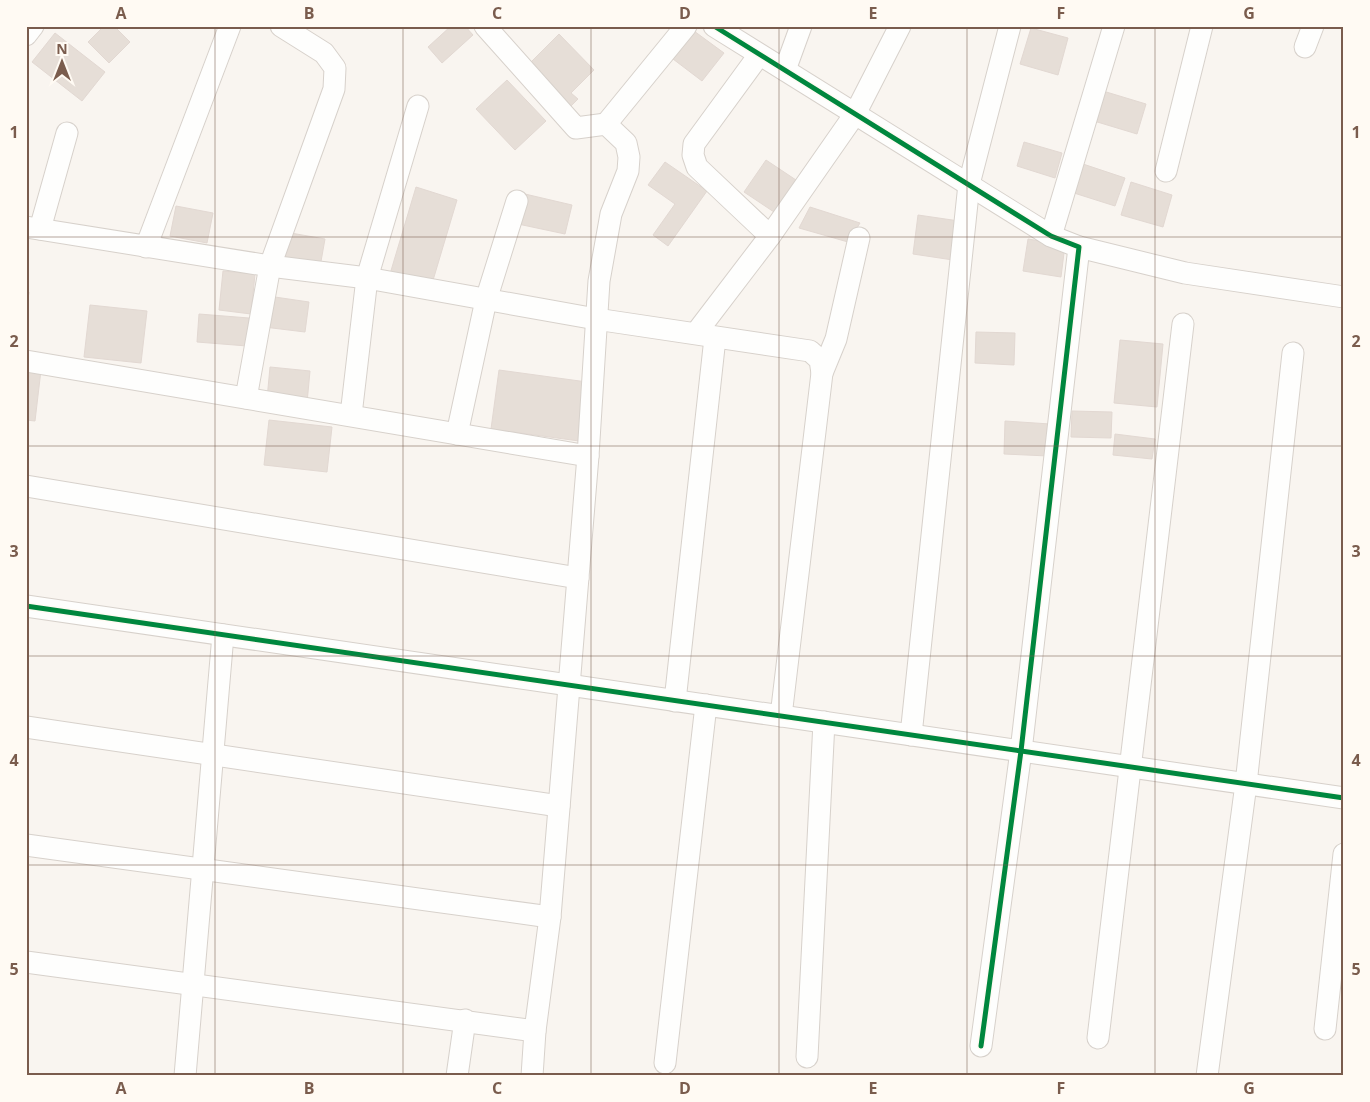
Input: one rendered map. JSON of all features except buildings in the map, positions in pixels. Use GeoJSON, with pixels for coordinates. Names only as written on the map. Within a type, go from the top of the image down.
{"type":"FeatureCollection","features":[{"type":"Feature","properties":{"kind":"street"},"geometry":{"type":"LineString","coordinates":[[26,35],[33,26]]}},
{"type":"Feature","properties":{"kind":"street"},"geometry":{"type":"LineString","coordinates":[[146,246],[230,26]]}},
{"type":"Feature","properties":{"kind":"street"},"geometry":{"type":"LineString","coordinates":[[246,398],[270,266],[334,89],[335,68],[324,53],[281,26]]}},
{"type":"Feature","properties":{"kind":"street"},"geometry":{"type":"LineString","coordinates":[[485,26],[576,128],[606,124],[686,26]]}},
{"type":"Feature","properties":{"kind":"street"},"geometry":{"type":"LineString","coordinates":[[714,26],[1051,236],[1079,246],[1185,274],[1344,297]]}},
{"type":"Feature","properties":{"kind":"street"},"geometry":{"type":"LineString","coordinates":[[784,70],[801,26]]}},
{"type":"Feature","properties":{"kind":"street"},"geometry":{"type":"LineString","coordinates":[[675,701],[706,336],[770,236],[855,114],[900,26]]}},
{"type":"Feature","properties":{"kind":"street"},"geometry":{"type":"LineString","coordinates":[[911,735],[968,184],[1010,26]]}},
{"type":"Feature","properties":{"kind":"street"},"geometry":{"type":"LineString","coordinates":[[1051,236],[1114,26]]}},
{"type":"Feature","properties":{"kind":"street"},"geometry":{"type":"LineString","coordinates":[[1166,171],[1202,26]]}},
{"type":"Feature","properties":{"kind":"street"},"geometry":{"type":"LineString","coordinates":[[1305,47],[1313,26]]}},
{"type":"Feature","properties":{"kind":"street"},"geometry":{"type":"LineString","coordinates":[[759,54],[694,144],[693,155],[697,167],[770,236]]}},
{"type":"Feature","properties":{"kind":"street"},"geometry":{"type":"LineString","coordinates":[[351,415],[367,278],[418,106]]}},
{"type":"Feature","properties":{"kind":"street"},"geometry":{"type":"LineString","coordinates":[[532,1076],[535,1031],[550,917],[588,456],[596,319],[605,240],[611,214],[628,170],[630,158],[626,143],[606,124]]}},
{"type":"Feature","properties":{"kind":"street"},"geometry":{"type":"LineString","coordinates":[[66,133],[33,228],[270,266],[367,278],[596,319],[810,351],[820,360],[822,373],[781,716]]}},
{"type":"Feature","properties":{"kind":"street"},"geometry":{"type":"LineString","coordinates":[[457,434],[486,300],[517,201]]}},
{"type":"Feature","properties":{"kind":"street"},"geometry":{"type":"LineString","coordinates":[[822,373],[836,339],[859,238]]}},
{"type":"Feature","properties":{"kind":"street"},"geometry":{"type":"LineString","coordinates":[[981,1046],[1021,751],[1079,246]]}},
{"type":"Feature","properties":{"kind":"street"},"geometry":{"type":"LineString","coordinates":[[1098,1038],[1183,324]]}},
{"type":"Feature","properties":{"kind":"street"},"geometry":{"type":"LineString","coordinates":[[1207,1076],[1246,784],[1293,353]]}},
{"type":"Feature","properties":{"kind":"street"},"geometry":{"type":"LineString","coordinates":[[26,361],[588,456]]}},
{"type":"Feature","properties":{"kind":"street"},"geometry":{"type":"LineString","coordinates":[[26,486],[578,578]]}},
{"type":"Feature","properties":{"kind":"street"},"geometry":{"type":"LineString","coordinates":[[26,606],[1344,798]]}},
{"type":"Feature","properties":{"kind":"street"},"geometry":{"type":"LineString","coordinates":[[185,1076],[223,635]]}},
{"type":"Feature","properties":{"kind":"street"},"geometry":{"type":"LineString","coordinates":[[665,1063],[706,705]]}},
{"type":"Feature","properties":{"kind":"street"},"geometry":{"type":"LineString","coordinates":[[807,1057],[824,722]]}},
{"type":"Feature","properties":{"kind":"street"},"geometry":{"type":"LineString","coordinates":[[26,727],[559,806]]}},
{"type":"Feature","properties":{"kind":"street"},"geometry":{"type":"LineString","coordinates":[[26,845],[550,917]]}},
{"type":"Feature","properties":{"kind":"street"},"geometry":{"type":"LineString","coordinates":[[1325,1029],[1344,854]]}},
{"type":"Feature","properties":{"kind":"street"},"geometry":{"type":"LineString","coordinates":[[26,962],[535,1031]]}},
{"type":"Feature","properties":{"kind":"street"},"geometry":{"type":"LineString","coordinates":[[457,1076],[465,1020]]}},
{"type":"Feature","properties":{"kind":"cycle path"},"geometry":{"type":"LineString","coordinates":[[714,26],[1051,236],[1079,247],[1021,751],[981,1046]]}},
{"type":"Feature","properties":{"kind":"cycle path"},"geometry":{"type":"LineString","coordinates":[[26,606],[1344,798]]}}]}
